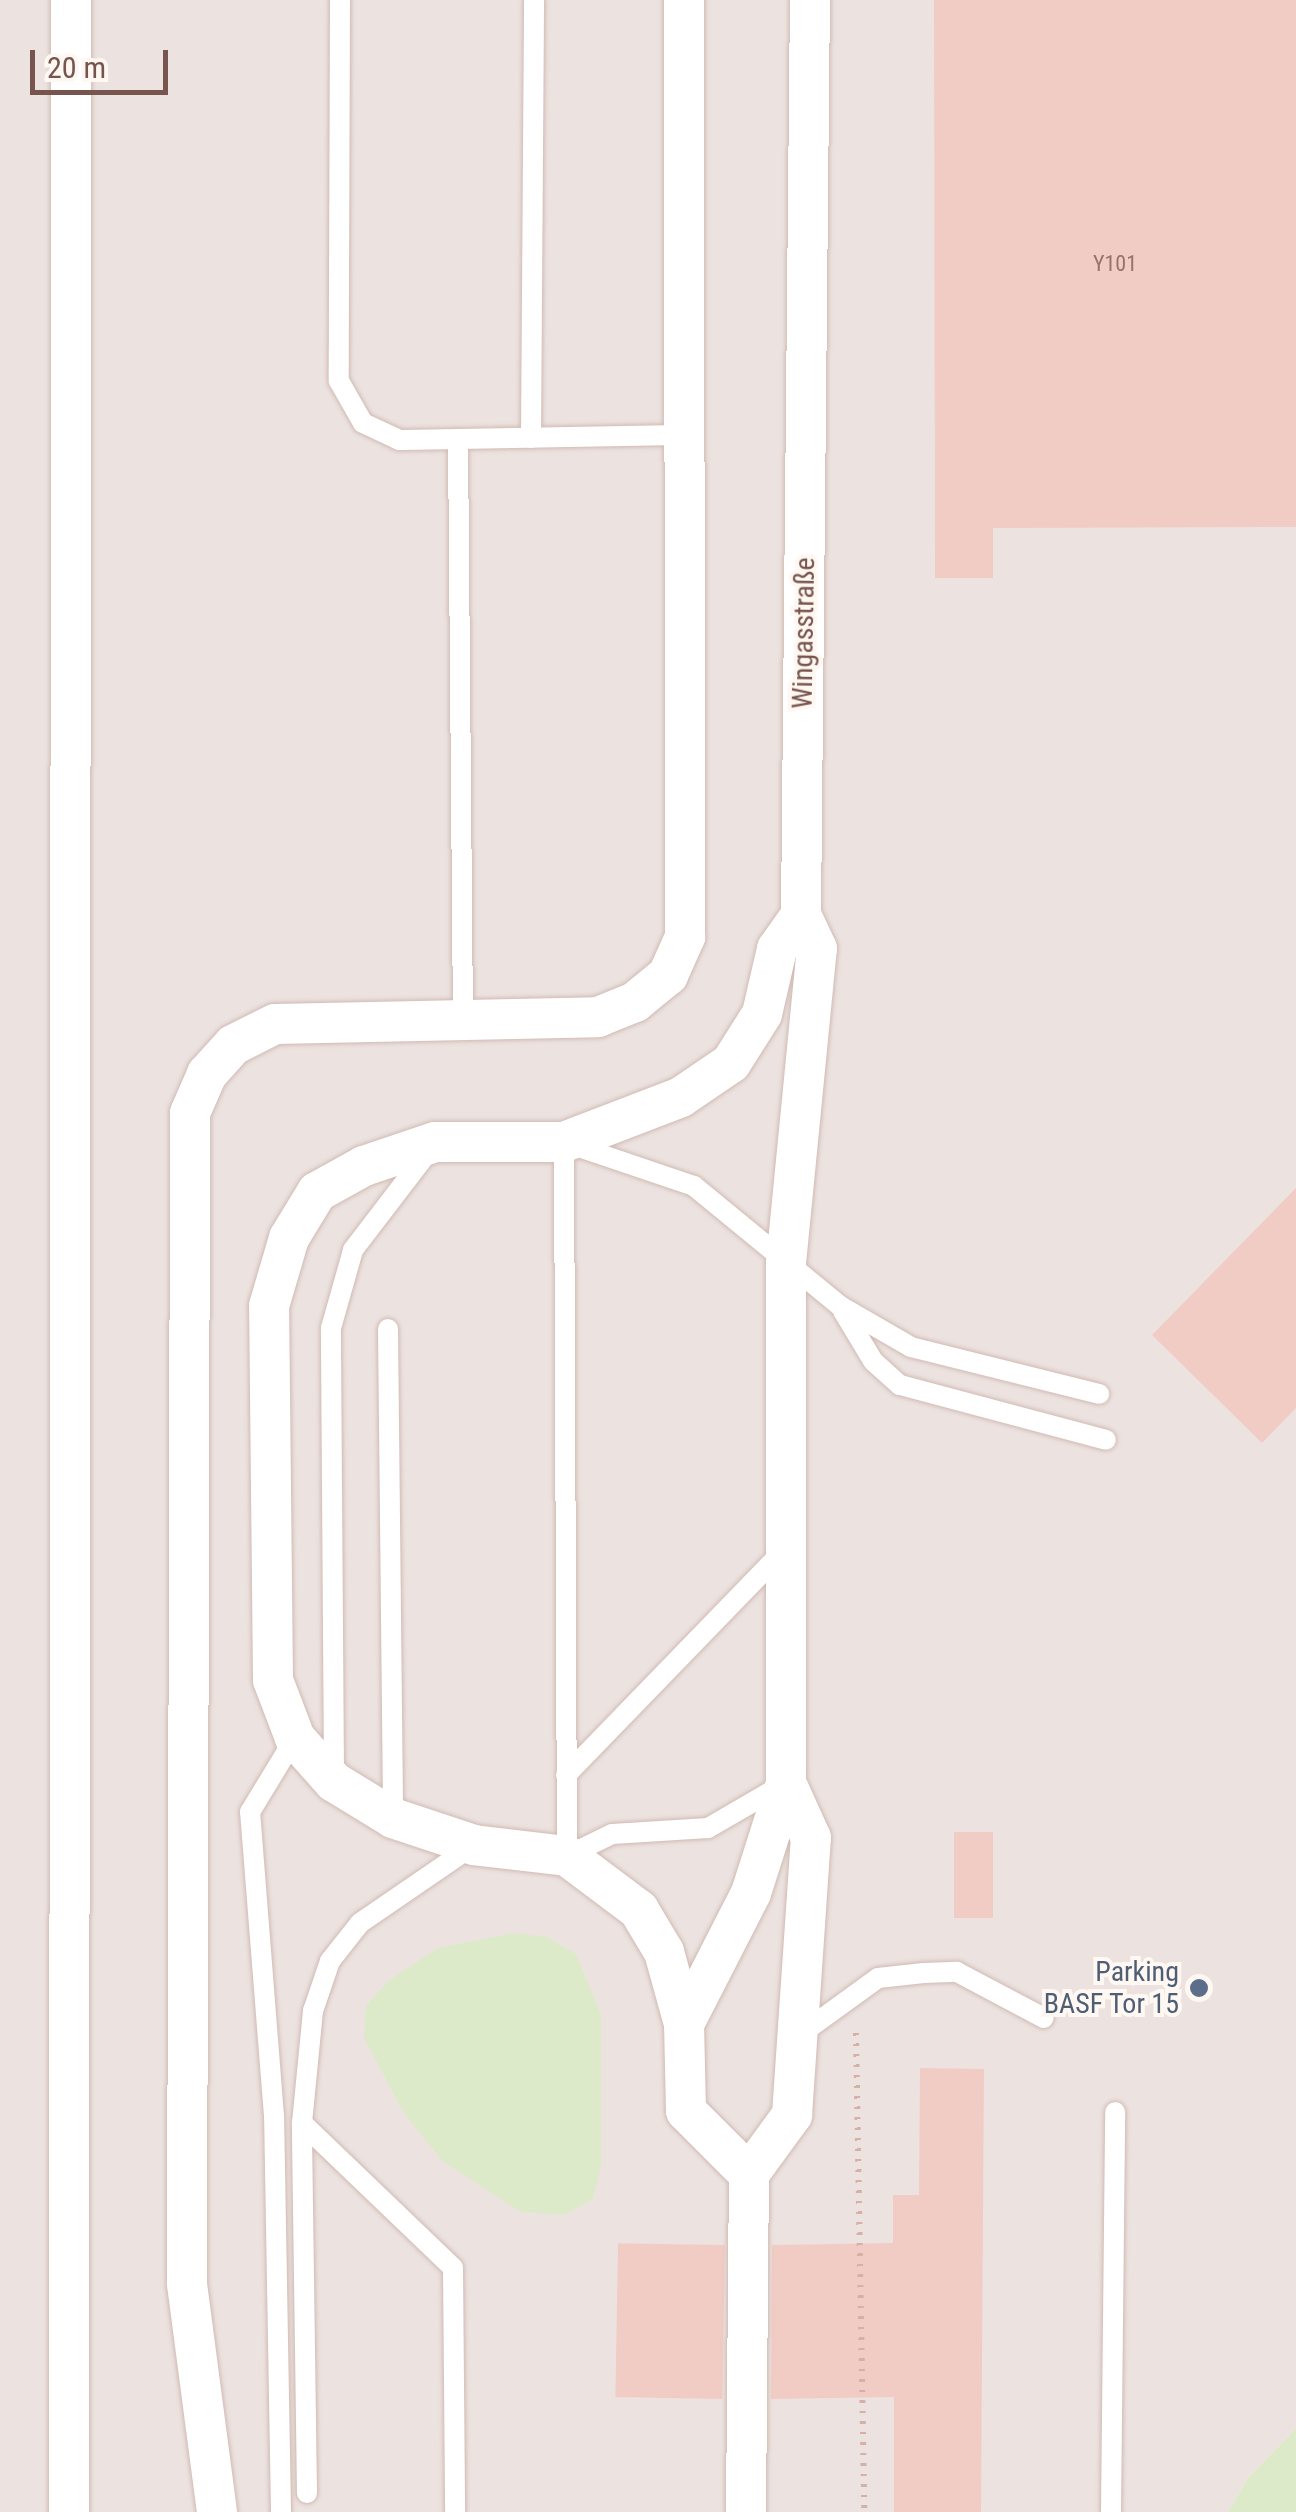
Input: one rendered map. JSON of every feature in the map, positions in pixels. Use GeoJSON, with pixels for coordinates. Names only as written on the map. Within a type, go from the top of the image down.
{"type":"FeatureCollection","features":[{"type":"Feature","properties":{"kind":"street"},"geometry":{"type":"LineString","coordinates":[[70,2512],[71,0]]}},
{"type":"Feature","properties":{"kind":"street"},"geometry":{"type":"LineString","coordinates":[[216,2512],[187,2284],[190,1113],[207,1074],[233,1045],[275,1024],[598,1017],[635,1002],[668,975],[685,937],[684,0]]}},
{"type":"Feature","properties":{"kind":"street","name":"Wingasstraße"},"geometry":{"type":"LineString","coordinates":[[801,914],[810,0]]}},
{"type":"Feature","properties":{"kind":"street"},"geometry":{"type":"LineString","coordinates":[[749,2174],[686,2111],[684,2024],[664,1952],[639,1910],[567,1856],[474,1845],[393,1818],[334,1782],[295,1738],[273,1680],[269,1306],[289,1238],[317,1192],[364,1166],[436,1142],[564,1142],[681,1097],[731,1063],[762,1014],[777,949],[801,914]]}},
{"type":"Feature","properties":{"kind":"street"},"geometry":{"type":"LineString","coordinates":[[684,2024],[751,1893],[786,1783],[786,1263],[817,948],[801,914]]}},
{"type":"Feature","properties":{"kind":"street"},"geometry":{"type":"LineString","coordinates":[[746,2512],[749,2174],[792,2116],[811,1838],[786,1783]]}},
{"type":"Feature","properties":{"kind":"lane"},"geometry":{"type":"LineString","coordinates":[[340,0],[339,381],[363,423],[399,440],[683,435]]}},
{"type":"Feature","properties":{"kind":"lane"},"geometry":{"type":"LineString","coordinates":[[531,438],[534,0]]}},
{"type":"Feature","properties":{"kind":"lane"},"geometry":{"type":"LineString","coordinates":[[458,439],[463,1020]]}},
{"type":"Feature","properties":{"kind":"lane"},"geometry":{"type":"LineString","coordinates":[[334,1782],[331,1328],[353,1250],[436,1142]]}},
{"type":"Feature","properties":{"kind":"lane"},"geometry":{"type":"LineString","coordinates":[[786,1783],[708,1828],[612,1834],[567,1856],[564,1142],[694,1186],[840,1306],[911,1347],[1100,1394]]}},
{"type":"Feature","properties":{"kind":"lane"},"geometry":{"type":"LineString","coordinates":[[840,1306],[873,1361],[900,1385],[1106,1440]]}},
{"type":"Feature","properties":{"kind":"lane"},"geometry":{"type":"LineString","coordinates":[[388,1329],[393,1818]]}},
{"type":"Feature","properties":{"kind":"lane"},"geometry":{"type":"LineString","coordinates":[[566,1775],[786,1548]]}},
{"type":"Feature","properties":{"kind":"lane"},"geometry":{"type":"LineString","coordinates":[[281,2512],[274,2116],[250,1812],[295,1738]]}},
{"type":"Feature","properties":{"kind":"lane"},"geometry":{"type":"LineString","coordinates":[[307,2493],[302,2123],[312,2010],[330,1961],[360,1923],[474,1845]]}},
{"type":"Feature","properties":{"kind":"lane"},"geometry":{"type":"LineString","coordinates":[[797,2037],[878,1978],[957,1972],[1044,2018]]}},
{"type":"Feature","properties":{"kind":"lane"},"geometry":{"type":"LineString","coordinates":[[1111,2512],[1116,2112]]}},
{"type":"Feature","properties":{"kind":"lane"},"geometry":{"type":"LineString","coordinates":[[302,2123],[454,2268],[455,2512]]}},
{"type":"Feature","properties":{"kind":"path"},"geometry":{"type":"LineString","coordinates":[[854,1993],[864,2512]]}},
{"type":"Feature","properties":{"kind":"shaded area"},"geometry":{"type":"Polygon","coordinates":[[[0,0],[1296,0],[1296,2428],[1247,2479],[1228,2512],[0,2512],[0,0]]]}},
{"type":"Feature","properties":{"kind":"green space"},"geometry":{"type":"Polygon","coordinates":[[[514,1933],[547,1937],[576,1954],[601,2015],[601,2166],[593,2199],[564,2215],[521,2212],[442,2161],[403,2112],[364,2038],[366,2006],[388,1981],[438,1948],[514,1933]]]}},
{"type":"Feature","properties":{"kind":"green space"},"geometry":{"type":"Polygon","coordinates":[[[1296,2428],[1296,2512],[1228,2512],[1247,2479],[1296,2428]]]}},
{"type":"Feature","properties":{"kind":"building"},"geometry":{"type":"Polygon","coordinates":[[[934,0],[1296,0],[1296,527],[993,528],[993,578],[935,578],[934,0]]]}},
{"type":"Feature","properties":{"kind":"building"},"geometry":{"type":"Polygon","coordinates":[[[1296,1188],[1296,1408],[1262,1443],[1152,1335],[1296,1188]]]}},
{"type":"Feature","properties":{"kind":"building"},"geometry":{"type":"Polygon","coordinates":[[[954,1832],[993,1832],[993,1918],[954,1918],[954,1832]]]}},
{"type":"Feature","properties":{"kind":"building"},"geometry":{"type":"Polygon","coordinates":[[[920,2068],[984,2069],[981,2512],[894,2512],[894,2397],[771,2399],[772,2245],[893,2243],[893,2195],[919,2195],[920,2068]]]}},
{"type":"Feature","properties":{"kind":"building"},"geometry":{"type":"Polygon","coordinates":[[[618,2243],[725,2245],[722,2399],[615,2397],[618,2243]]]}},
{"type":"Feature","properties":{"kind":"place","name":"Parking BASF Tor 15"},"geometry":{"type":"Point","coordinates":[1199,1988]}}]}
